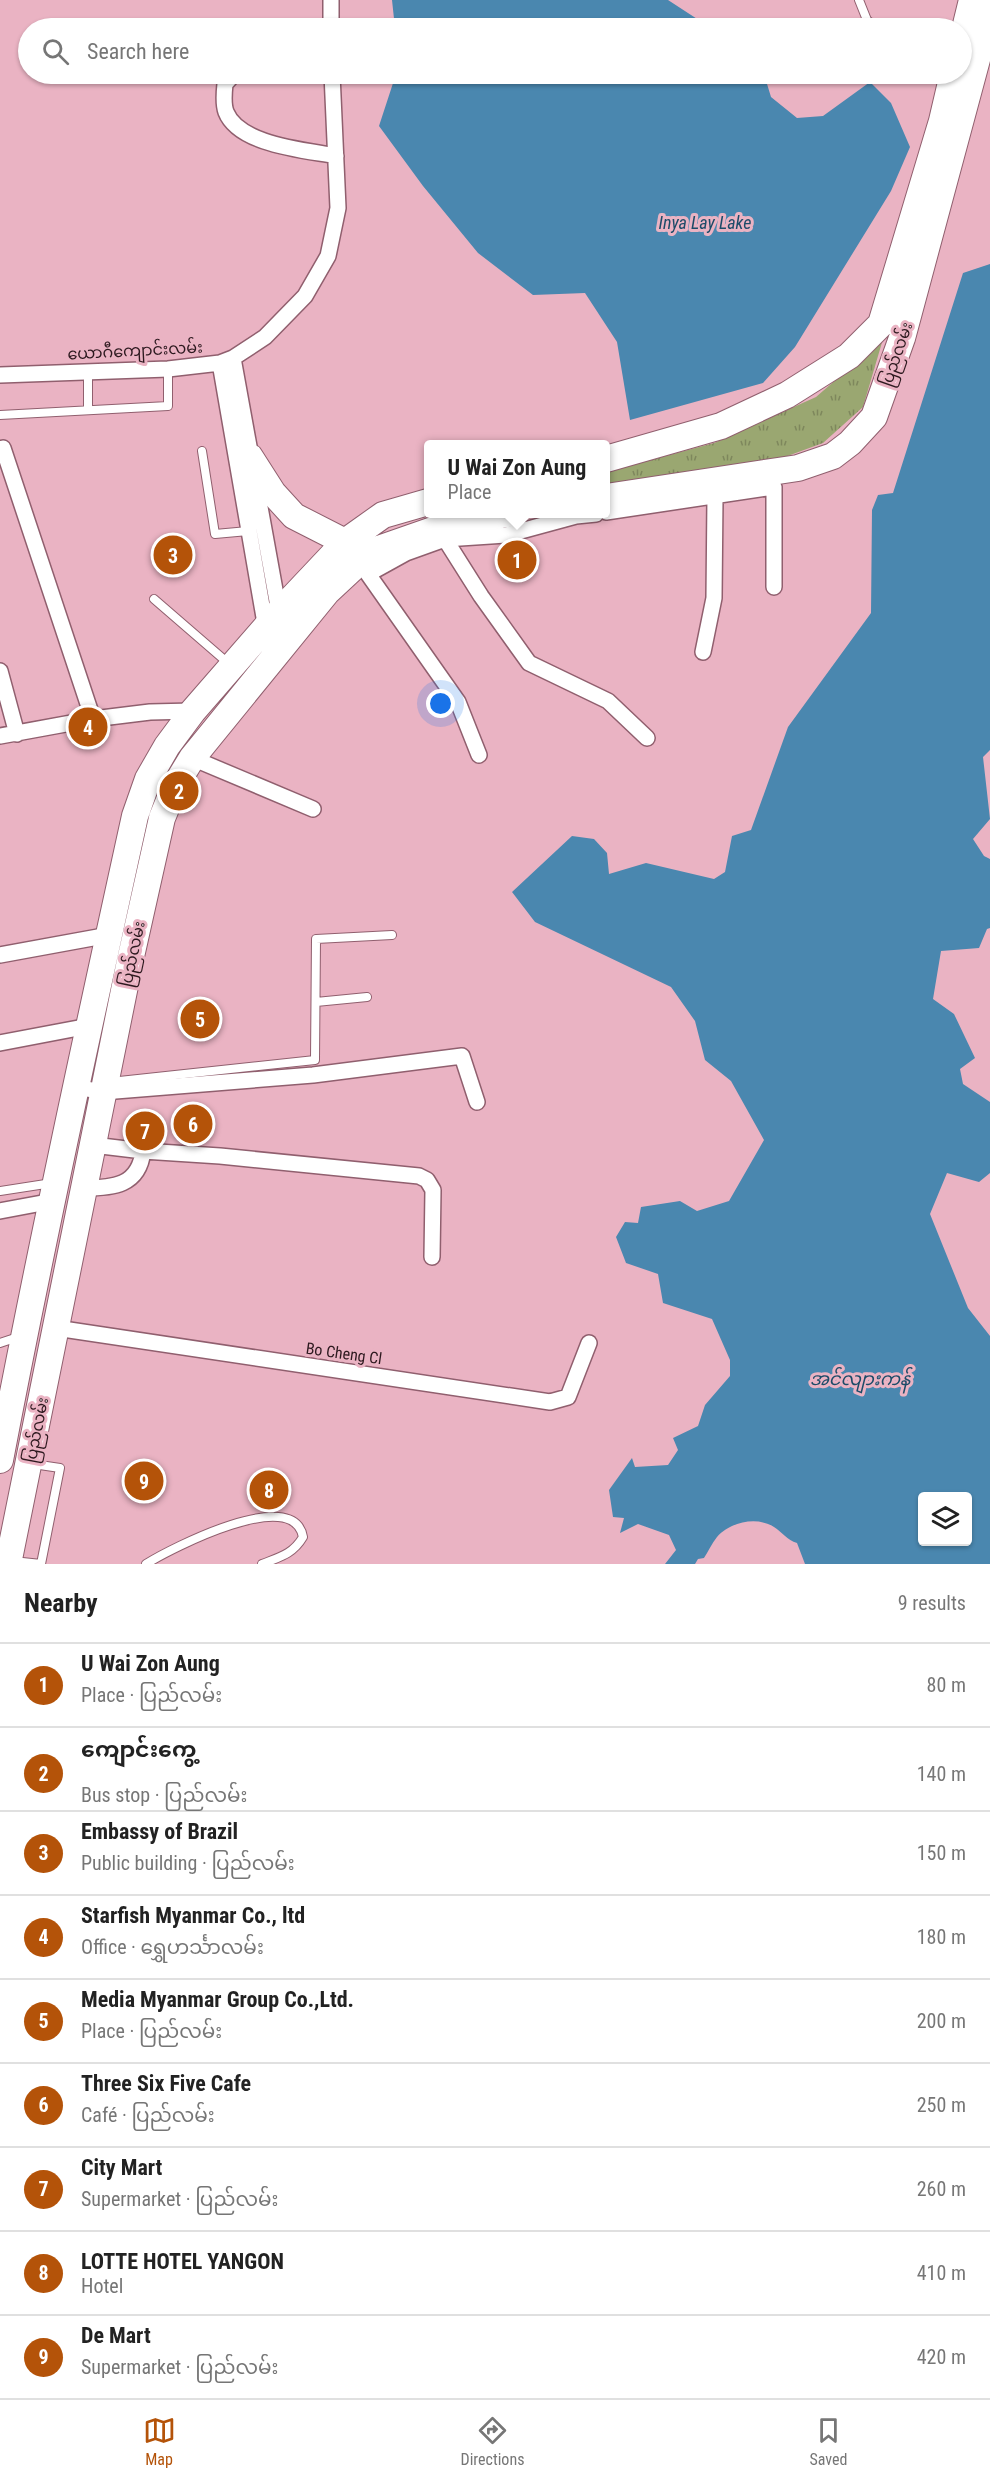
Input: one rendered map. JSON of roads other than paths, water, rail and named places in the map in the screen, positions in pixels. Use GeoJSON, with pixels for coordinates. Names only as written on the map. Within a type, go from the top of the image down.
{"type":"FeatureCollection","features":[{"type":"Feature","properties":{"kind":"highway"},"geometry":{"type":"LineString","coordinates":[[968,18],[972,0]]}},
{"type":"Feature","properties":{"kind":"highway","name":"ပြည်လမ်း"},"geometry":{"type":"LineString","coordinates":[[972,66],[990,11]]}},
{"type":"Feature","properties":{"kind":"highway","name":"ပြည်လမ်း"},"geometry":{"type":"LineString","coordinates":[[610,458],[722,426],[787,395],[849,356],[881,324],[966,84]]}},
{"type":"Feature","properties":{"kind":"highway","name":"ပြည်လမ်း"},"geometry":{"type":"LineString","coordinates":[[610,497],[709,489],[798,468],[833,456],[850,443],[874,417],[902,338],[951,124]]}},
{"type":"Feature","properties":{"kind":"highway"},"geometry":{"type":"LineString","coordinates":[[250,458],[273,493],[294,516],[345,542]]}},
{"type":"Feature","properties":{"kind":"highway","name":"ပြည်လမ်း"},"geometry":{"type":"LineString","coordinates":[[5,1561],[30,1463],[104,1088],[162,818],[175,786],[192,758],[281,623],[345,542],[383,515],[424,503]]}},
{"type":"Feature","properties":{"kind":"highway","name":"ပြည်လမ်း"},"geometry":{"type":"LineString","coordinates":[[0,1460],[12,1339],[54,1192],[135,816],[148,779],[167,746],[193,711],[232,666],[281,623],[327,592],[370,552],[453,523],[480,518]]}},
{"type":"Feature","properties":{"kind":"highway"},"geometry":{"type":"LineString","coordinates":[[54,1192],[82,1198]]}},
{"type":"Feature","properties":{"kind":"street"},"geometry":{"type":"LineString","coordinates":[[331,0],[331,18]]}},
{"type":"Feature","properties":{"kind":"street"},"geometry":{"type":"LineString","coordinates":[[225,84],[226,112],[233,124],[246,134],[265,141],[336,156]]}},
{"type":"Feature","properties":{"kind":"street","name":"ယောဂီကျောင်းလမ်း"},"geometry":{"type":"LineString","coordinates":[[0,375],[168,369],[227,360],[265,337],[304,296],[328,256],[338,208],[332,84]]}},
{"type":"Feature","properties":{"kind":"street"},"geometry":{"type":"LineString","coordinates":[[227,360],[250,458],[281,623]]}},
{"type":"Feature","properties":{"kind":"street"},"geometry":{"type":"LineString","coordinates":[[227,360],[248,531],[281,623]]}},
{"type":"Feature","properties":{"kind":"street"},"geometry":{"type":"LineString","coordinates":[[3,448],[93,719]]}},
{"type":"Feature","properties":{"kind":"street"},"geometry":{"type":"LineString","coordinates":[[610,511],[709,489],[774,487],[774,587]]}},
{"type":"Feature","properties":{"kind":"street"},"geometry":{"type":"LineString","coordinates":[[703,651],[714,598],[709,489]]}},
{"type":"Feature","properties":{"kind":"street"},"geometry":{"type":"LineString","coordinates":[[479,755],[458,702],[368,574],[406,553],[445,539],[506,535],[569,518]]}},
{"type":"Feature","properties":{"kind":"street"},"geometry":{"type":"LineString","coordinates":[[445,539],[481,596],[529,663],[608,701],[647,738]]}},
{"type":"Feature","properties":{"kind":"street"},"geometry":{"type":"LineString","coordinates":[[0,671],[16,734]]}},
{"type":"Feature","properties":{"kind":"street"},"geometry":{"type":"LineString","coordinates":[[0,736],[93,719],[150,712],[193,711]]}},
{"type":"Feature","properties":{"kind":"street"},"geometry":{"type":"LineString","coordinates":[[192,758],[313,809]]}},
{"type":"Feature","properties":{"kind":"street"},"geometry":{"type":"LineString","coordinates":[[0,955],[109,935]]}},
{"type":"Feature","properties":{"kind":"street"},"geometry":{"type":"LineString","coordinates":[[0,1042],[89,1026]]}},
{"type":"Feature","properties":{"kind":"street"},"geometry":{"type":"LineString","coordinates":[[76,1087],[104,1088],[313,1075],[462,1056],[477,1102]]}},
{"type":"Feature","properties":{"kind":"street"},"geometry":{"type":"LineString","coordinates":[[93,1145],[419,1176],[427,1180],[433,1190],[432,1257]]}},
{"type":"Feature","properties":{"kind":"street"},"geometry":{"type":"LineString","coordinates":[[82,1198],[119,1185],[134,1176],[141,1163],[143,1151]]}},
{"type":"Feature","properties":{"kind":"street"},"geometry":{"type":"LineString","coordinates":[[0,1211],[54,1192]]}},
{"type":"Feature","properties":{"kind":"street","name":"Bo Cheng Cl"},"geometry":{"type":"LineString","coordinates":[[56,1328],[550,1402],[568,1397],[589,1343]]}},
{"type":"Feature","properties":{"kind":"lane"},"geometry":{"type":"LineString","coordinates":[[859,0],[866,18]]}},
{"type":"Feature","properties":{"kind":"lane"},"geometry":{"type":"LineString","coordinates":[[0,415],[168,406],[168,369]]}},
{"type":"Feature","properties":{"kind":"lane"},"geometry":{"type":"LineString","coordinates":[[88,372],[88,410]]}},
{"type":"Feature","properties":{"kind":"lane"},"geometry":{"type":"LineString","coordinates":[[202,451],[215,534],[248,531]]}},
{"type":"Feature","properties":{"kind":"lane"},"geometry":{"type":"LineString","coordinates":[[154,600],[232,666]]}},
{"type":"Feature","properties":{"kind":"lane"},"geometry":{"type":"LineString","coordinates":[[104,1088],[315,1060],[316,939],[392,935]]}},
{"type":"Feature","properties":{"kind":"lane"},"geometry":{"type":"LineString","coordinates":[[316,1002],[367,997]]}},
{"type":"Feature","properties":{"kind":"lane"},"geometry":{"type":"LineString","coordinates":[[0,1191],[54,1192]]}},
{"type":"Feature","properties":{"kind":"lane"},"geometry":{"type":"LineString","coordinates":[[5,1561],[41,1564],[60,1468],[30,1463]]}},
{"type":"Feature","properties":{"kind":"lane"},"geometry":{"type":"LineString","coordinates":[[146,1564],[171,1548],[250,1519],[277,1515],[292,1518],[302,1527],[303,1537],[297,1547],[289,1554],[262,1564]]}},
{"type":"Feature","properties":{"kind":"water"},"geometry":{"type":"Polygon","coordinates":[[[392,0],[668,0],[696,18],[394,18],[392,0]]]}},
{"type":"Feature","properties":{"kind":"water","name":"Inya Lay Lake"},"geometry":{"type":"Polygon","coordinates":[[[393,84],[767,84],[771,97],[797,118],[823,116],[867,84],[872,84],[891,103],[910,147],[891,191],[795,347],[763,383],[630,420],[617,342],[585,293],[533,295],[478,253],[423,186],[379,126],[393,84]]]}},
{"type":"Feature","properties":{"kind":"water","name":"အင်လျားကန်"},"geometry":{"type":"Polygon","coordinates":[[[990,264],[990,750],[983,757],[990,819],[973,839],[984,856],[990,859],[990,928],[987,929],[979,948],[941,951],[933,999],[954,1014],[975,1058],[960,1069],[963,1084],[990,1102],[990,1173],[979,1182],[947,1173],[930,1214],[968,1308],[990,1336],[990,1564],[805,1564],[797,1543],[767,1524],[752,1521],[736,1524],[722,1532],[704,1558],[698,1559],[695,1564],[665,1564],[676,1550],[669,1535],[638,1524],[620,1533],[624,1518],[613,1517],[609,1490],[632,1458],[635,1467],[668,1465],[678,1450],[673,1438],[698,1426],[705,1405],[730,1376],[730,1360],[712,1319],[663,1303],[658,1274],[626,1263],[616,1237],[625,1222],[638,1223],[641,1207],[680,1201],[697,1211],[729,1201],[764,1140],[731,1081],[705,1060],[695,1021],[671,987],[535,922],[512,892],[572,836],[594,839],[607,853],[609,874],[646,863],[714,879],[725,872],[732,836],[751,830],[788,727],[871,613],[872,510],[878,495],[893,493],[963,273],[990,264]]]}},
{"type":"Feature","properties":{"kind":"place","name":"Embassy of Brazil"},"geometry":{"type":"Point","coordinates":[173,555]}},
{"type":"Feature","properties":{"kind":"place","name":"U Wai Zon Aung"},"geometry":{"type":"Point","coordinates":[517,560]}},
{"type":"Feature","properties":{"kind":"place","name":"Starfish Myanmar Co., ltd"},"geometry":{"type":"Point","coordinates":[88,727]}},
{"type":"Feature","properties":{"kind":"place","name":"ကျောင်းကွေ့"},"geometry":{"type":"Point","coordinates":[179,791]}},
{"type":"Feature","properties":{"kind":"place","name":"Media Myanmar Group Co.,Ltd."},"geometry":{"type":"Point","coordinates":[200,1019]}},
{"type":"Feature","properties":{"kind":"place","name":"Three Six Five Cafe"},"geometry":{"type":"Point","coordinates":[193,1124]}},
{"type":"Feature","properties":{"kind":"place","name":"City Mart"},"geometry":{"type":"Point","coordinates":[145,1131]}},
{"type":"Feature","properties":{"kind":"place","name":"De Mart"},"geometry":{"type":"Point","coordinates":[144,1481]}},
{"type":"Feature","properties":{"kind":"place","name":"LOTTE HOTEL YANGON"},"geometry":{"type":"Point","coordinates":[269,1490]}}]}
